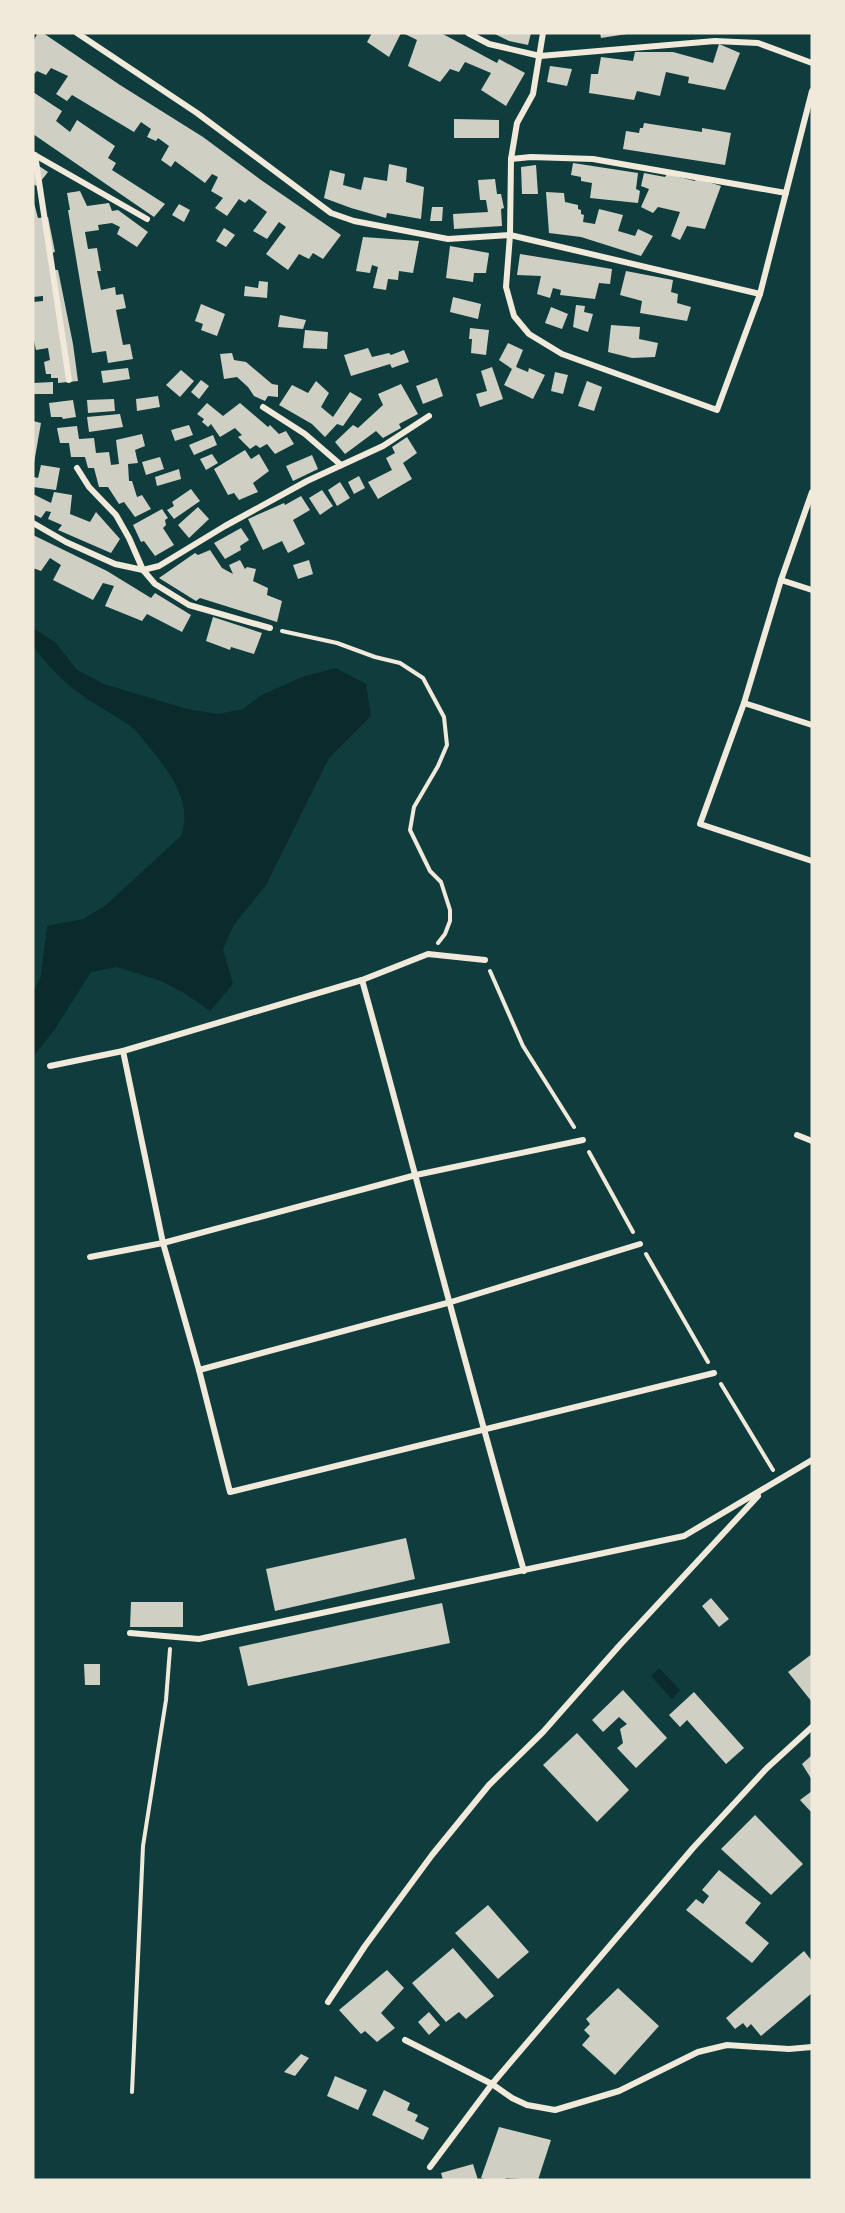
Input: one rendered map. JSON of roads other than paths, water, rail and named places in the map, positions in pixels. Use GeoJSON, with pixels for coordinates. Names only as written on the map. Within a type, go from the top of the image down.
{"type":"FeatureCollection","features":[{"type":"Feature","properties":{"kind":"street"},"geometry":{"type":"LineString","coordinates":[[77,33],[197,113],[332,213],[354,221],[448,239],[510,235],[760,294]]}},
{"type":"Feature","properties":{"kind":"street"},"geometry":{"type":"LineString","coordinates":[[468,33],[489,44],[540,57],[715,41],[758,43],[812,63]]}},
{"type":"Feature","properties":{"kind":"street"},"geometry":{"type":"LineString","coordinates":[[543,33],[533,94],[517,123],[511,159],[510,235],[506,287],[514,316],[529,334],[562,354],[717,410],[760,294],[812,91]]}},
{"type":"Feature","properties":{"kind":"street"},"geometry":{"type":"LineString","coordinates":[[34,154],[147,219]]}},
{"type":"Feature","properties":{"kind":"street"},"geometry":{"type":"LineString","coordinates":[[34,154],[69,380]]}},
{"type":"Feature","properties":{"kind":"street"},"geometry":{"type":"LineString","coordinates":[[511,159],[531,157],[593,159],[786,193]]}},
{"type":"Feature","properties":{"kind":"street"},"geometry":{"type":"LineString","coordinates":[[263,407],[305,434],[341,465]]}},
{"type":"Feature","properties":{"kind":"street"},"geometry":{"type":"LineString","coordinates":[[33,523],[66,542],[115,564],[143,570],[159,566],[307,481],[382,446],[429,416]]}},
{"type":"Feature","properties":{"kind":"street"},"geometry":{"type":"LineString","coordinates":[[77,468],[89,487],[117,515],[143,570],[154,584],[189,605],[270,628]]}},
{"type":"Feature","properties":{"kind":"street"},"geometry":{"type":"LineString","coordinates":[[812,492],[781,580],[744,703],[700,824],[812,861]]}},
{"type":"Feature","properties":{"kind":"street"},"geometry":{"type":"LineString","coordinates":[[781,580],[812,590]]}},
{"type":"Feature","properties":{"kind":"street"},"geometry":{"type":"LineString","coordinates":[[744,703],[812,725]]}},
{"type":"Feature","properties":{"kind":"street"},"geometry":{"type":"LineString","coordinates":[[50,1066],[123,1051],[362,980],[428,954],[485,960]]}},
{"type":"Feature","properties":{"kind":"street"},"geometry":{"type":"LineString","coordinates":[[362,980],[524,1571]]}},
{"type":"Feature","properties":{"kind":"street"},"geometry":{"type":"LineString","coordinates":[[123,1051],[163,1243],[230,1492],[714,1373]]}},
{"type":"Feature","properties":{"kind":"street"},"geometry":{"type":"LineString","coordinates":[[797,1135],[812,1141]]}},
{"type":"Feature","properties":{"kind":"street"},"geometry":{"type":"LineString","coordinates":[[90,1257],[163,1243],[416,1175],[583,1140]]}},
{"type":"Feature","properties":{"kind":"street"},"geometry":{"type":"LineString","coordinates":[[199,1370],[451,1302],[640,1244]]}},
{"type":"Feature","properties":{"kind":"street"},"geometry":{"type":"LineString","coordinates":[[130,1633],[200,1639],[684,1536],[812,1460]]}},
{"type":"Feature","properties":{"kind":"street"},"geometry":{"type":"LineString","coordinates":[[328,2002],[365,1946],[432,1855],[489,1785],[543,1732],[619,1646],[763,1491]]}},
{"type":"Feature","properties":{"kind":"street"},"geometry":{"type":"LineString","coordinates":[[430,2167],[492,2084],[693,1848],[767,1768],[812,1727]]}},
{"type":"Feature","properties":{"kind":"street"},"geometry":{"type":"LineString","coordinates":[[405,2040],[492,2084],[512,2098],[527,2105],[555,2110],[620,2091],[698,2052],[727,2045],[789,2049],[812,2047]]}},
{"type":"Feature","properties":{"kind":"water"},"geometry":{"type":"Polygon","coordinates":[[[33,628],[56,643],[76,669],[104,684],[187,709],[218,714],[243,709],[260,696],[302,677],[336,668],[366,684],[371,716],[329,758],[266,885],[233,926],[223,949],[233,984],[210,1011],[161,981],[117,967],[91,972],[55,1029],[33,1057],[33,993],[41,976],[47,926],[83,919],[106,905],[181,836],[184,812],[178,790],[159,759],[133,728],[79,693],[54,672],[33,647],[33,628]]]}},
{"type":"Feature","properties":{"kind":"water"},"geometry":{"type":"Polygon","coordinates":[[[659,1668],[680,1690],[672,1699],[651,1676],[659,1668]]]}}]}
